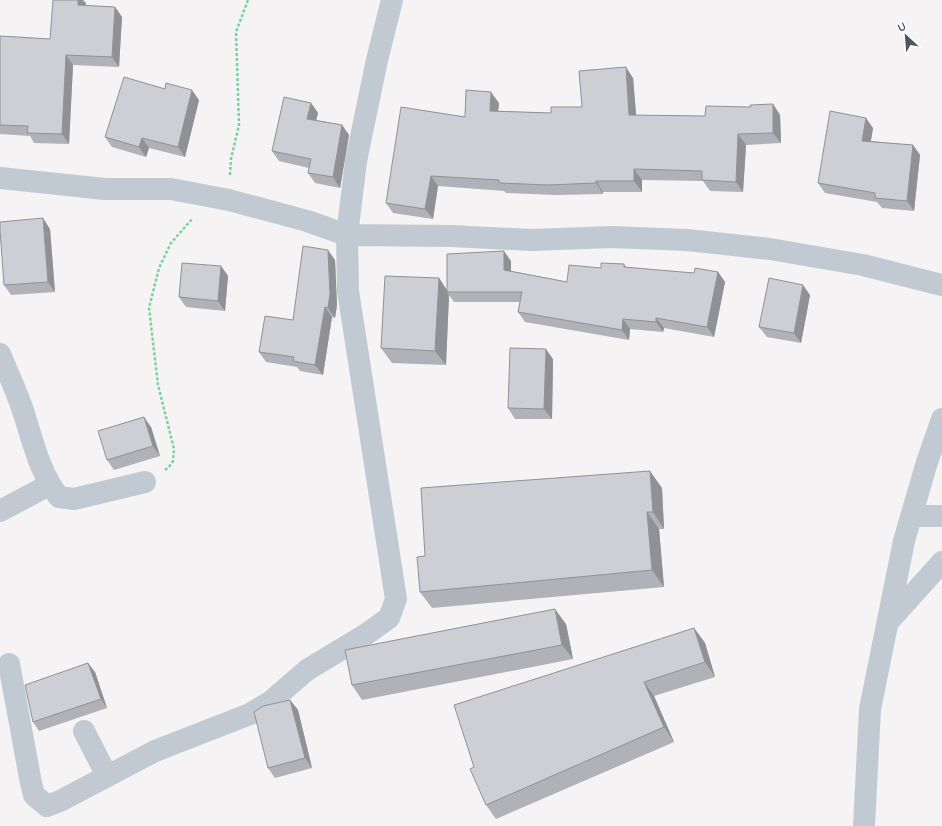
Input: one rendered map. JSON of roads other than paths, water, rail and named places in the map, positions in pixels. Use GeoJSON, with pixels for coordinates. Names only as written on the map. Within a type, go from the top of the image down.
{"type":"FeatureCollection","features":[{"type":"Feature","properties":{"kind":"street"},"geometry":{"type":"LineString","coordinates":[[10,664],[34,795],[46,806],[155,751],[250,714],[270,702],[307,670],[365,635],[389,618],[396,599],[348,291],[347,235],[356,161],[377,60],[392,0]]}},
{"type":"Feature","properties":{"kind":"street"},"geometry":{"type":"LineString","coordinates":[[0,178],[105,189],[171,189],[221,198],[307,221],[347,235],[451,236],[532,240],[611,237],[687,240],[770,249],[863,265],[942,285]]}},
{"type":"Feature","properties":{"kind":"street"},"geometry":{"type":"LineString","coordinates":[[0,354],[21,404],[39,462],[49,485],[59,497],[74,500],[145,482]]}},
{"type":"Feature","properties":{"kind":"street"},"geometry":{"type":"LineString","coordinates":[[864,826],[870,709],[904,541],[942,418]]}},
{"type":"Feature","properties":{"kind":"street"},"geometry":{"type":"LineString","coordinates":[[0,511],[49,485]]}},
{"type":"Feature","properties":{"kind":"street"},"geometry":{"type":"LineString","coordinates":[[912,516],[942,516]]}},
{"type":"Feature","properties":{"kind":"street"},"geometry":{"type":"LineString","coordinates":[[888,622],[942,562]]}},
{"type":"Feature","properties":{"kind":"street"},"geometry":{"type":"LineString","coordinates":[[84,731],[107,776]]}}]}
